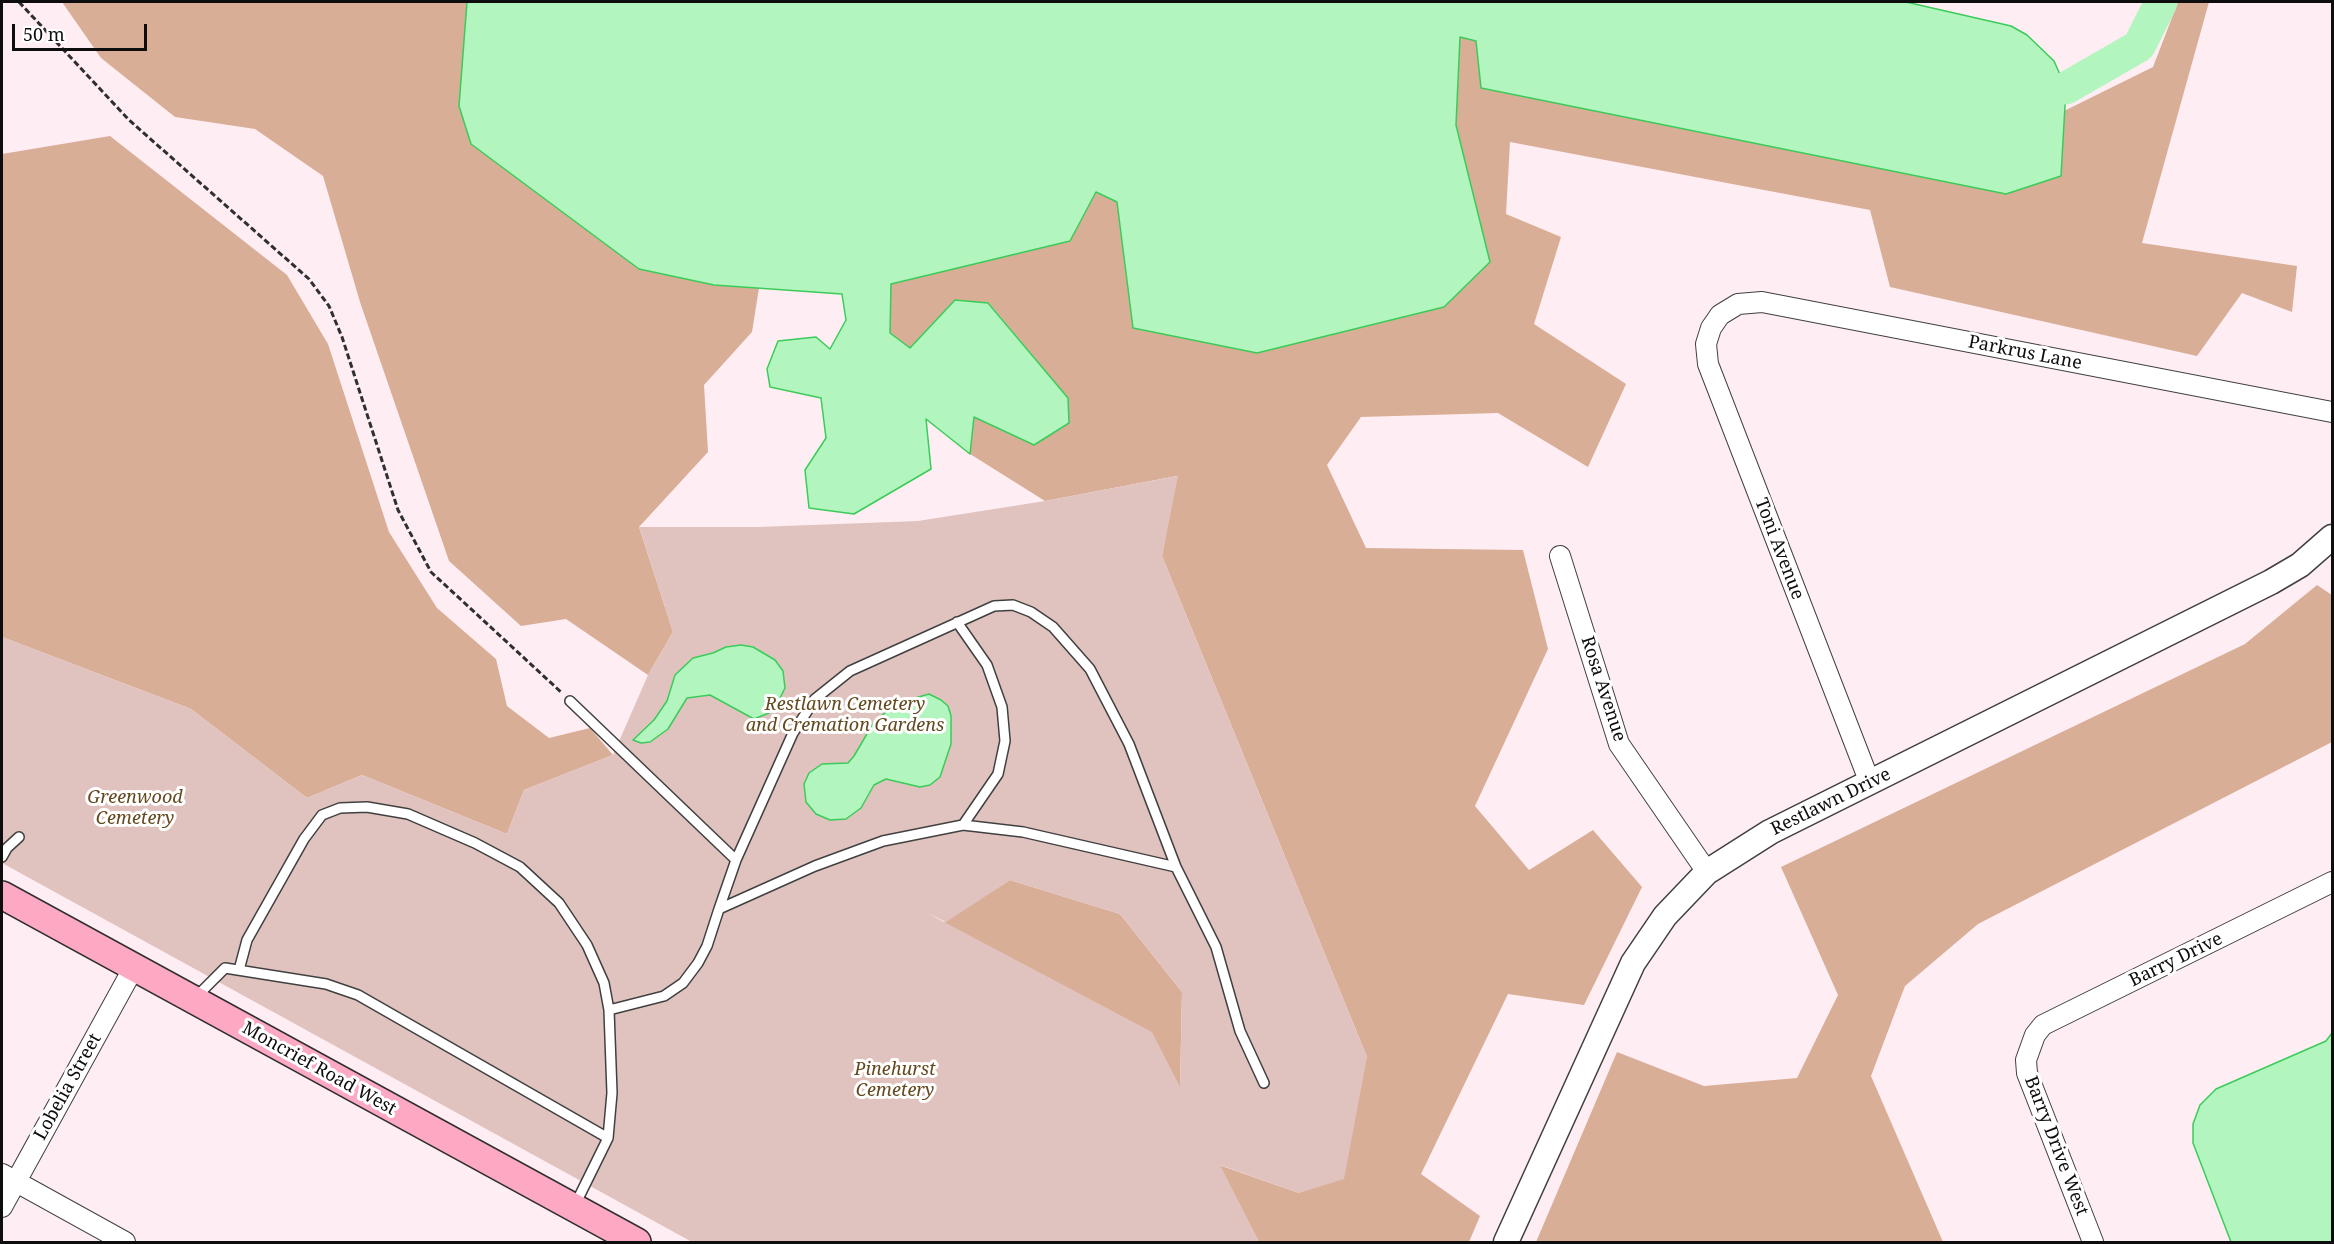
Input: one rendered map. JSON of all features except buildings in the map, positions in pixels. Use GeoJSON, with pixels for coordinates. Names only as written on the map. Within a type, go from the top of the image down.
{"type":"FeatureCollection","features":[{"type":"Feature","properties":{"kind":"main road","name":"Moncrief Road West"},"geometry":{"type":"LineString","coordinates":[[2,895],[637,1242]]}},
{"type":"Feature","properties":{"kind":"street","name":"Parkrus Lane"},"geometry":{"type":"LineString","coordinates":[[1720,315],[1738,304],[1762,302],[2332,412]]}},
{"type":"Feature","properties":{"kind":"street","name":"Toni Avenue"},"geometry":{"type":"LineString","coordinates":[[1720,315],[1706,344],[1708,364],[1870,783]]}},
{"type":"Feature","properties":{"kind":"street","name":"Restlawn Drive"},"geometry":{"type":"LineString","coordinates":[[1506,1242],[1633,963],[1665,916],[1707,872],[1770,832],[2271,582],[2300,565],[2332,537]]}},
{"type":"Feature","properties":{"kind":"street","name":"Rosa Avenue"},"geometry":{"type":"LineString","coordinates":[[1560,556],[1619,744],[1707,872]]}},
{"type":"Feature","properties":{"kind":"street","name":"Barry Drive"},"geometry":{"type":"LineString","coordinates":[[2029,1048],[2035,1035],[2043,1026],[2332,882]]}},
{"type":"Feature","properties":{"kind":"street","name":"Lobelia Street"},"geometry":{"type":"LineString","coordinates":[[2,1207],[8,1178],[134,967]]}},
{"type":"Feature","properties":{"kind":"street","name":"Barry Drive West"},"geometry":{"type":"LineString","coordinates":[[2029,1048],[2026,1060],[2027,1072],[2093,1242]]}},
{"type":"Feature","properties":{"kind":"street"},"geometry":{"type":"LineString","coordinates":[[8,1178],[126,1242]]}},
{"type":"Feature","properties":{"kind":"lane"},"geometry":{"type":"LineString","coordinates":[[609,1010],[664,996],[683,983],[698,963],[707,946],[736,860],[793,733],[815,699],[849,671],[994,606],[1012,605],[1031,612],[1053,627],[1090,669],[1130,744],[1176,867],[1216,947],[1240,1031],[1264,1083]]}},
{"type":"Feature","properties":{"kind":"lane"},"geometry":{"type":"LineString","coordinates":[[957,622],[987,664],[1002,707],[1005,741],[998,774],[963,825]]}},
{"type":"Feature","properties":{"kind":"lane"},"geometry":{"type":"LineString","coordinates":[[570,701],[736,860]]}},
{"type":"Feature","properties":{"kind":"lane"},"geometry":{"type":"LineString","coordinates":[[239,970],[247,940],[304,839],[322,815],[340,808],[367,807],[408,814],[475,843],[520,867],[559,903],[587,945],[604,983],[609,1010],[612,1093],[608,1138],[574,1208]]}},
{"type":"Feature","properties":{"kind":"lane"},"geometry":{"type":"LineString","coordinates":[[719,909],[815,866],[883,842],[963,825],[1023,832],[1176,867]]}},
{"type":"Feature","properties":{"kind":"lane"},"geometry":{"type":"LineString","coordinates":[[2,857],[7,848],[19,837]]}},
{"type":"Feature","properties":{"kind":"lane"},"geometry":{"type":"LineString","coordinates":[[193,1000],[225,968],[326,984],[358,995],[608,1138]]}},
{"type":"Feature","properties":{"kind":"path"},"geometry":{"type":"LineString","coordinates":[[19,2],[129,120],[309,279],[328,306],[338,327],[398,510],[431,572],[570,701]]}},
{"type":"Feature","properties":{"kind":"shaded area"},"geometry":{"type":"Polygon","coordinates":[[[62,2],[467,2],[459,106],[639,269],[714,285],[759,288],[752,332],[704,385],[708,452],[639,527],[673,632],[648,675],[566,619],[521,626],[449,561],[360,302],[323,176],[255,129],[175,117],[101,58],[62,2]]]}},
{"type":"Feature","properties":{"kind":"shaded area"},"geometry":{"type":"Polygon","coordinates":[[[467,2],[1906,2],[2011,26],[2027,35],[2054,61],[2066,88],[2061,176],[2006,194],[1481,88],[1476,41],[1460,37],[1456,125],[1490,262],[1444,307],[1257,353],[1133,328],[1117,202],[1096,192],[1070,241],[891,284],[890,333],[910,348],[955,300],[988,303],[1068,398],[1069,423],[1034,445],[974,417],[970,454],[926,419],[931,469],[854,514],[809,508],[805,470],[826,438],[821,398],[770,387],[767,369],[778,341],[816,337],[830,349],[846,320],[842,294],[714,285],[639,269],[471,144],[459,106],[467,2]]]}},
{"type":"Feature","properties":{"kind":"shaded area"},"geometry":{"type":"Polygon","coordinates":[[[2178,2],[2209,2],[2142,243],[2297,266],[2292,312],[2242,293],[2197,356],[1890,287],[1870,210],[1510,142],[1506,214],[1561,237],[1534,324],[1626,384],[1588,467],[1498,413],[1361,417],[1327,465],[1366,548],[1523,550],[1548,649],[1475,806],[1529,870],[1593,830],[1642,887],[1584,1005],[1508,994],[1421,1174],[1480,1216],[1469,1242],[1259,1242],[1219,1165],[1299,1193],[1367,1057],[1162,556],[1177,476],[1045,501],[970,454],[974,417],[1034,445],[1068,398],[989,303],[955,300],[910,348],[890,333],[891,284],[1070,241],[1096,192],[1117,202],[1134,328],[1490,262],[1456,125],[1459,36],[2061,176],[2064,111],[2153,67],[2178,2]]]}},
{"type":"Feature","properties":{"kind":"shaded area"},"geometry":{"type":"Polygon","coordinates":[[[110,136],[287,275],[328,344],[389,532],[437,608],[496,659],[507,706],[549,738],[590,728],[613,755],[524,790],[507,834],[362,775],[307,798],[191,709],[2,637],[2,154],[110,136]]]}},
{"type":"Feature","properties":{"kind":"shaded area"},"geometry":{"type":"Polygon","coordinates":[[[2317,585],[2332,595],[2332,742],[1978,924],[1905,986],[1871,1076],[1943,1242],[1536,1242],[1617,1052],[1704,1086],[1797,1078],[1838,995],[1781,867],[2245,644],[2317,585]]]}},
{"type":"Feature","properties":{"kind":"shaded area"},"geometry":{"type":"Polygon","coordinates":[[[741,645],[753,647],[775,660],[783,671],[785,688],[769,713],[754,719],[710,695],[687,698],[668,729],[650,742],[641,743],[633,740],[654,720],[667,701],[675,675],[693,658],[726,647],[741,645]]]}},
{"type":"Feature","properties":{"kind":"shaded area"},"geometry":{"type":"Polygon","coordinates":[[[929,694],[948,706],[951,716],[951,744],[940,777],[930,785],[920,787],[886,779],[874,785],[861,808],[846,819],[830,820],[816,814],[806,802],[804,784],[809,773],[822,764],[848,763],[874,722],[891,708],[929,694]]]}},
{"type":"Feature","properties":{"kind":"shaded area"},"geometry":{"type":"Polygon","coordinates":[[[1010,880],[1120,914],[1182,992],[1180,1088],[944,922],[1010,880]]]}},
{"type":"Feature","properties":{"kind":"shaded area"},"geometry":{"type":"Polygon","coordinates":[[[2332,1033],[2332,1242],[2231,1242],[2193,1143],[2193,1124],[2200,1105],[2216,1089],[2326,1041],[2332,1033]]]}},
{"type":"Feature","properties":{"kind":"green space","name":"Restlawn Cemetery and Cremation Gardens"},"geometry":{"type":"Polygon","coordinates":[[[1178,476],[1162,556],[1367,1057],[1344,1179],[1299,1193],[1220,1165],[1259,1242],[692,1242],[2,863],[2,637],[191,709],[307,798],[362,775],[507,834],[524,790],[613,755],[648,675],[673,632],[639,527],[758,527],[918,521],[1045,501],[1178,476]],[[1010,880],[946,922],[927,913],[1152,1032],[1180,1087],[1182,992],[1120,914],[1010,880]]]}},
{"type":"Feature","properties":{"kind":"waterway"},"geometry":{"type":"LineString","coordinates":[[2066,88],[2139,46],[2161,2]]}},
{"type":"Feature","properties":{"kind":"park label","name":"Greenwood Cemetery"},"geometry":{"type":"Point","coordinates":[135,808]}},
{"type":"Feature","properties":{"kind":"park label","name":"Pinehurst Cemetery"},"geometry":{"type":"Point","coordinates":[895,1080]}}]}
